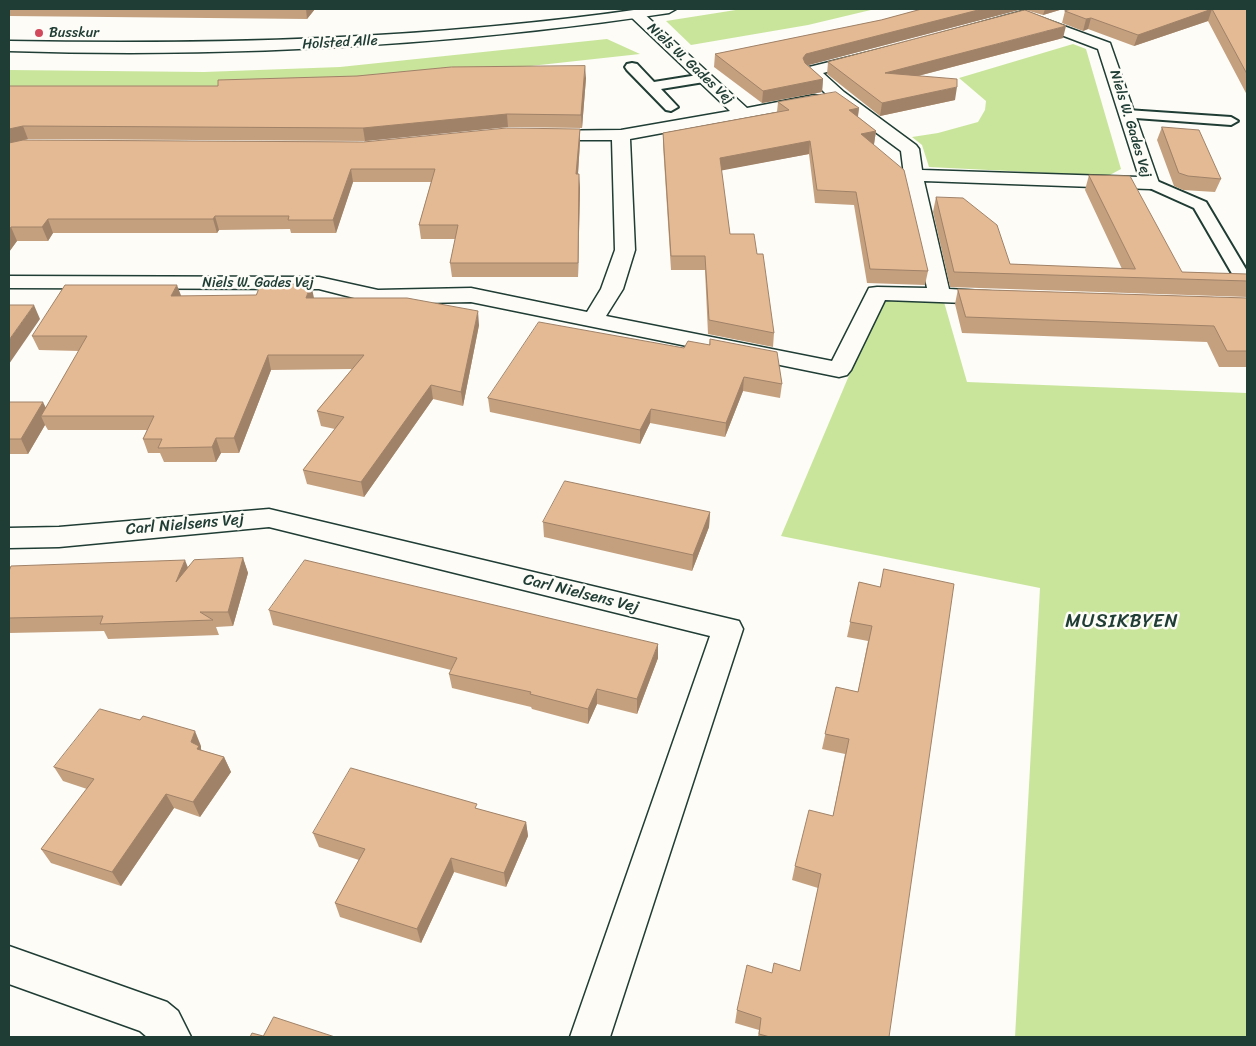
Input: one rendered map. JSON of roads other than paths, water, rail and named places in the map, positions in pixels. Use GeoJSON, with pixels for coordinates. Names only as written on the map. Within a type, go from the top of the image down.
{"type":"FeatureCollection","features":[{"type":"Feature","properties":{"kind":"street","name":"Holsted Alle"},"geometry":{"type":"LineString","coordinates":[[9,46],[242,48],[349,43],[484,33],[669,9]]}},
{"type":"Feature","properties":{"kind":"street"},"geometry":{"type":"LineString","coordinates":[[1044,22],[1068,13]]}},
{"type":"Feature","properties":{"kind":"street","name":"Niels W. Gades Vej"},"geometry":{"type":"LineString","coordinates":[[636,14],[743,114]]}},
{"type":"Feature","properties":{"kind":"street","name":"Niels W. Gades Vej"},"geometry":{"type":"LineString","coordinates":[[914,175],[1150,183],[1105,46],[1023,15],[918,45],[811,71],[838,96],[910,148],[914,175],[940,296]]}},
{"type":"Feature","properties":{"kind":"street","name":"Niels W. Gades Vej"},"geometry":{"type":"LineString","coordinates":[[526,134],[621,135],[838,96]]}},
{"type":"Feature","properties":{"kind":"street"},"geometry":{"type":"LineString","coordinates":[[592,321],[612,289],[625,250],[621,135]]}},
{"type":"Feature","properties":{"kind":"street","name":"Niels W. Gades Vej"},"geometry":{"type":"LineString","coordinates":[[9,282],[319,283],[378,296],[471,295],[839,370],[877,294],[1018,298]]}},
{"type":"Feature","properties":{"kind":"street","name":"Carl Nielsens Vej"},"geometry":{"type":"LineString","coordinates":[[9,538],[59,537],[269,518],[728,630],[590,1037]]}},
{"type":"Feature","properties":{"kind":"street"},"geometry":{"type":"LineString","coordinates":[[9,965],[153,1016],[164,1025],[171,1037]]}},
{"type":"Feature","properties":{"kind":"lane"},"geometry":{"type":"LineString","coordinates":[[632,67],[671,107]]}},
{"type":"Feature","properties":{"kind":"lane"},"geometry":{"type":"LineString","coordinates":[[650,86],[704,78]]}},
{"type":"Feature","properties":{"kind":"lane"},"geometry":{"type":"LineString","coordinates":[[1127,114],[1231,121]]}},
{"type":"Feature","properties":{"kind":"lane"},"geometry":{"type":"LineString","coordinates":[[1150,183],[1200,205],[1240,273]]}},
{"type":"Feature","properties":{"kind":"place","name":"Busskur"},"geometry":{"type":"Point","coordinates":[39,33]}},
{"type":"Feature","properties":{"kind":"district","name":"MUSIKBYEN"},"geometry":{"type":"Point","coordinates":[1122,622]}}]}
